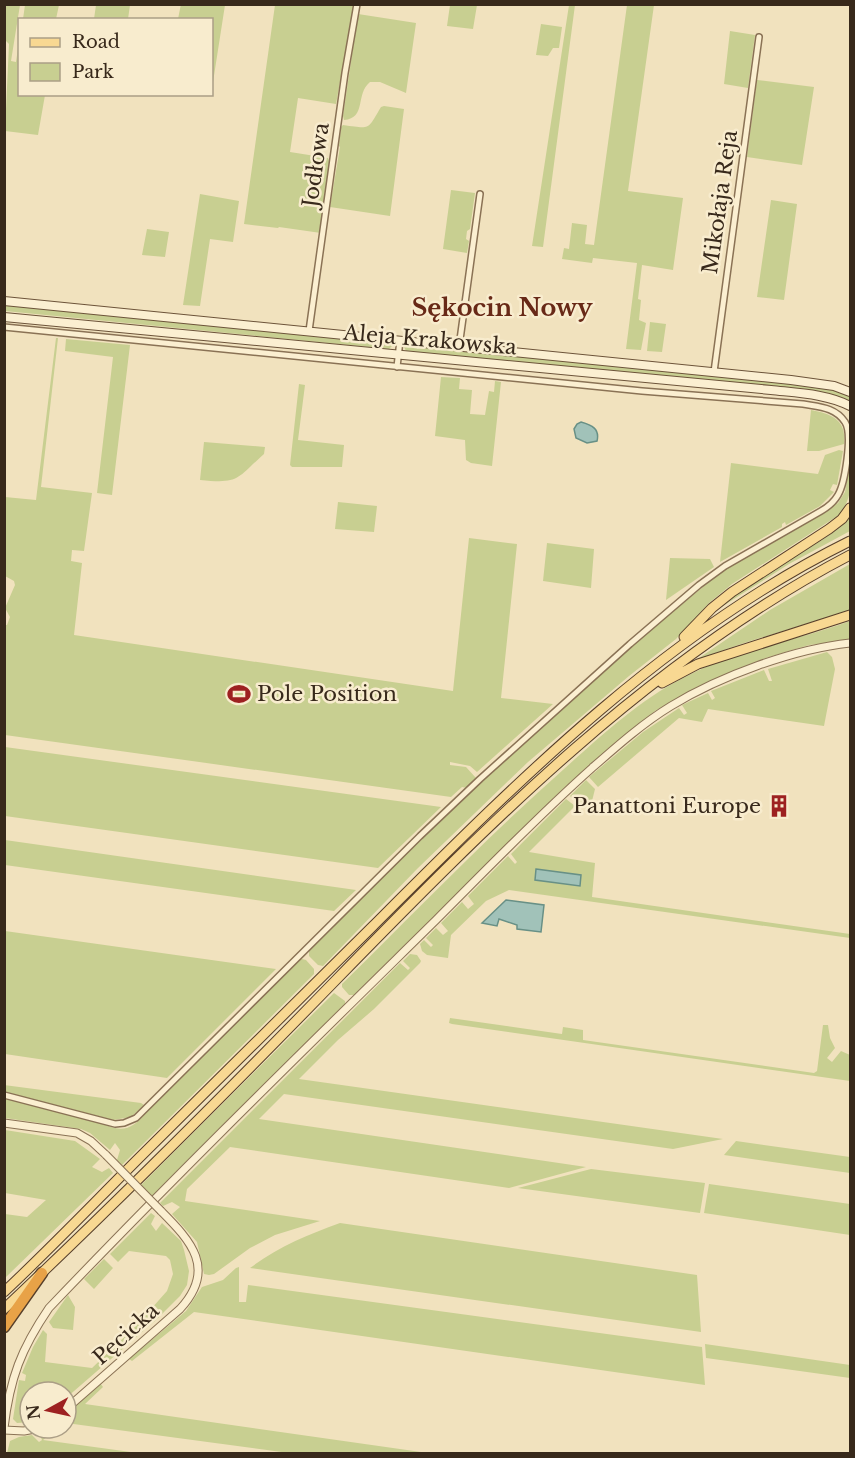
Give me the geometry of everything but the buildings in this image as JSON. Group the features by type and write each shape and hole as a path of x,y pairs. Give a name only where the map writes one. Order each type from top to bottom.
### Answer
{"highway":[{"path":"4,1327 42,1274"}],"main road":[{"name":"Aleja Krakowska","path":"4,301 826,384 850,392"},
{"name":"Aleja Krakowska","path":"4,317 771,390 824,397 850,406"},
{"path":"666,656 732,592 829,529 842,519 850,508"},
{"path":"4,1292 491,808 590,717 666,656 759,592 850,541"},
{"path":"4,1309 42,1274 502,815 601,727 687,657 796,584 850,555"},
{"path":"637,698 698,664 850,615"},
{"path":"4,1286 33,1265"}],"street":[{"name":"Jodłowa","path":"309,331 335,158 345,73 357,4"},
{"name":"Mikołaja Reja","path":"714,372 759,37"},
{"path":"459,346 480,194"},
{"path":"4,327 825,408 839,416 848,430 849,441 841,488 827,507 725,566 699,585 630,644 420,836 136,1118 115,1124 4,1095"},
{"path":"398,367 400,340"},
{"path":"4,1429 12,1383 19,1360 29,1338 50,1308 320,1034 569,789 619,744 690,695 791,655 816,648 850,643"},
{"name":"Pęcicka","path":"4,1123 77,1133 91,1141 192,1245 197,1262 197,1277 191,1294 180,1309 78,1398"}],"green space":[{"path":"5,4 20,5 11,61 16,62 18,48 18,96 45,96 38,135 5,131 9,44 5,40"},
{"path":"181,4 225,5 213,82 213,18 178,18"},
{"path":"25,5 59,5 56,18 23,18"},
{"path":"96,5 130,5 128,18 94,18"},
{"path":"275,5 354,5 336,104 298,98 290,152 328,158 331,166 321,233 244,224"},
{"path":"450,5 477,5 473,29 447,26"},
{"path":"569,5 575,5 543,247 532,246"},
{"path":"627,5 654,5 628,191 683,198 673,270 642,265 638,299 641,300 639,320 646,323 641,350 626,349 637,263 593,258 592,263 562,259 564,248 569,249 572,223 587,225 585,244 594,245"},
{"path":"358,14 416,23 406,93 380,82 370,82 363,93 356,115 344,120 343,116"},
{"path":"541,24 562,27 559,48 553,48 548,56 536,55"},
{"path":"730,31 755,35 748,88 724,84"},
{"path":"757,80 814,87 802,165 747,157"},
{"path":"384,106 404,109 390,216 330,207 341,127 343,125 368,126"},
{"path":"451,190 475,193 470,229 467,231 466,239 469,241 467,253 443,249"},
{"path":"200,194 239,201 233,242 210,239 200,306 183,305"},
{"path":"771,200 797,204 784,300 757,297"},
{"path":"147,229 169,232 165,257 142,255"},
{"path":"4,305 390,343 392,346 389,349 5,311"},
{"path":"650,322 666,324 662,352 647,351"},
{"path":"56,338 58,338 41,487 92,493 84,551 72,550 71,561 82,563 74,635 453,691 469,538 517,544 501,698 553,704 477,772 470,766 450,762 450,765 466,767 476,778 467,788 462,787 451,797 5,735 4,625 7,625 10,617 5,608 15,585 14,581 5,576 5,497 36,500"},
{"path":"66,339 130,345 112,495 97,493 113,357 65,351"},
{"path":"408,345 834,389 850,396 850,401 823,392 406,351 404,347"},
{"path":"441,377 460,378 459,389 472,390 470,414 485,415 489,391 494,392 495,381 501,382 492,466 466,460 465,440 435,436"},
{"path":"299,384 305,385 298,440 344,445 342,467 292,467 290,465"},
{"path":"811,410 836,419 843,429 844,444 819,451 807,451"},
{"path":"204,442 265,447 264,454 236,478 223,481 200,480"},
{"path":"839,450 843,451 837,485 833,484 830,490 834,492 820,506 786,525 785,522 782,527 720,562 731,463 818,474 825,455"},
{"path":"850,459 849,495 839,515 732,584 709,603 676,639 528,762 418,868 323,966 318,965 309,956 309,949 467,794 617,658 721,572 838,503 845,492"},
{"path":"338,502 377,506 374,532 335,529"},
{"path":"850,517 850,531 789,564 715,611 755,581 832,533"},
{"path":"547,543 594,549 591,588 543,581"},
{"path":"670,558 710,559 714,567 666,600"},
{"path":"850,564 850,610 696,660 770,610"},
{"path":"850,621 850,640 809,645 766,658 690,691 655,711 565,787 354,995 349,995 342,987 342,984 507,821 635,708 666,687 703,668 744,653"},
{"path":"827,652 832,657 835,669 824,726 708,709 702,722 679,718 598,787 589,777 643,732 679,708 684,715 687,713 682,705 708,693 712,700 715,698 711,691 764,670 769,681 772,681 768,669"},
{"path":"5,747 441,807 378,868 5,816"},
{"path":"586,780 595,789 591,805 578,804 570,796"},
{"path":"566,799 575,806 529,852 595,863 592,897 850,934 850,938 509,890 486,901 451,935 448,958 427,955 422,951 420,944 424,940 431,947 433,945 426,938 436,928 443,935 448,931 441,923 462,902 468,909 474,904 468,896 508,856 515,864 517,862 511,854"},
{"path":"5,840 356,890 334,911 5,865"},
{"path":"5,931 276,969 167,1078 5,1054"},
{"path":"410,954 417,955 420,963 299,1079 723,1139 673,1149 284,1094 259,1119 586,1167 509,1188 230,1147 187,1189 185,1201 320,1221 275,1235 250,1248 214,1274 204,1274 197,1242 172,1214 180,1207 172,1202 163,1206 160,1203 400,963 408,970 410,968 403,961"},
{"path":"302,959 314,969 314,974 122,1165 117,1160 120,1150 115,1143 110,1150 90,1133 81,1129 5,1118 5,1098 115,1128 131,1126 297,960"},
{"path":"334,993 345,1001 345,1004 152,1196 141,1185"},
{"path":"450,1018 562,1034 563,1027 583,1030 583,1040 814,1073 817,1071 823,1025 828,1025 830,1038 835,1048 827,1058 832,1062 841,1051 850,1055 850,1081 452,1024 449,1023"},
{"path":"4,1085 144,1105 131,1117 113,1120 5,1092"},
{"path":"5,1130 75,1141 100,1159 92,1167 102,1172 109,1168 113,1173 5,1278 5,1214 27,1217 46,1200 5,1193"},
{"path":"736,1141 850,1157 850,1173 724,1155"},
{"path":"591,1169 705,1183 700,1213 518,1188"},
{"path":"709,1184 850,1204 850,1235 704,1213"},
{"path":"151,1213 155,1216 151,1224 156,1231 162,1223 181,1241 189,1271 187,1285 180,1296 156,1320 78,1388 78,1380 25,1380 26,1375 22,1373 43,1330 47,1334 45,1362 92,1368 135,1327 167,1291 173,1274 170,1260 166,1256 129,1251 118,1262 110,1254"},
{"path":"340,1223 697,1275 701,1332 250,1268 293,1242"},
{"path":"104,1259 113,1268 94,1289 84,1279"},
{"path":"239,1267 239,1302 246,1302 248,1285 702,1347 705,1385 194,1312 132,1361 129,1359 186,1311 202,1287 223,1280"},
{"path":"68,1295 75,1307 73,1330 53,1328 49,1322"},
{"path":"705,1344 850,1365 850,1378 706,1358"},
{"path":"100,1383 103,1387 85,1404 428,1453 289,1453 78,1425 78,1403"},
{"path":"18,1386 18,1423 13,1419"},
{"path":"18,1437 18,1440 37,1440 39,1442 43,1440 138,1453 7,1453 10,1441"}],"water":[{"path":"581,422 594,428 598,437 597,441 587,443 576,438 574,429"},
{"path":"536,869 581,875 580,886 535,880"},
{"path":"506,900 544,905 541,932 517,929 517,925 499,919 497,926 482,923"}],"place":[{"name":"Pole Position","path":"239,694"},
{"name":"Panattoni Europe","path":"779,806"}],"district":[{"name":"Sękocin Nowy","path":"502,308"}]}
